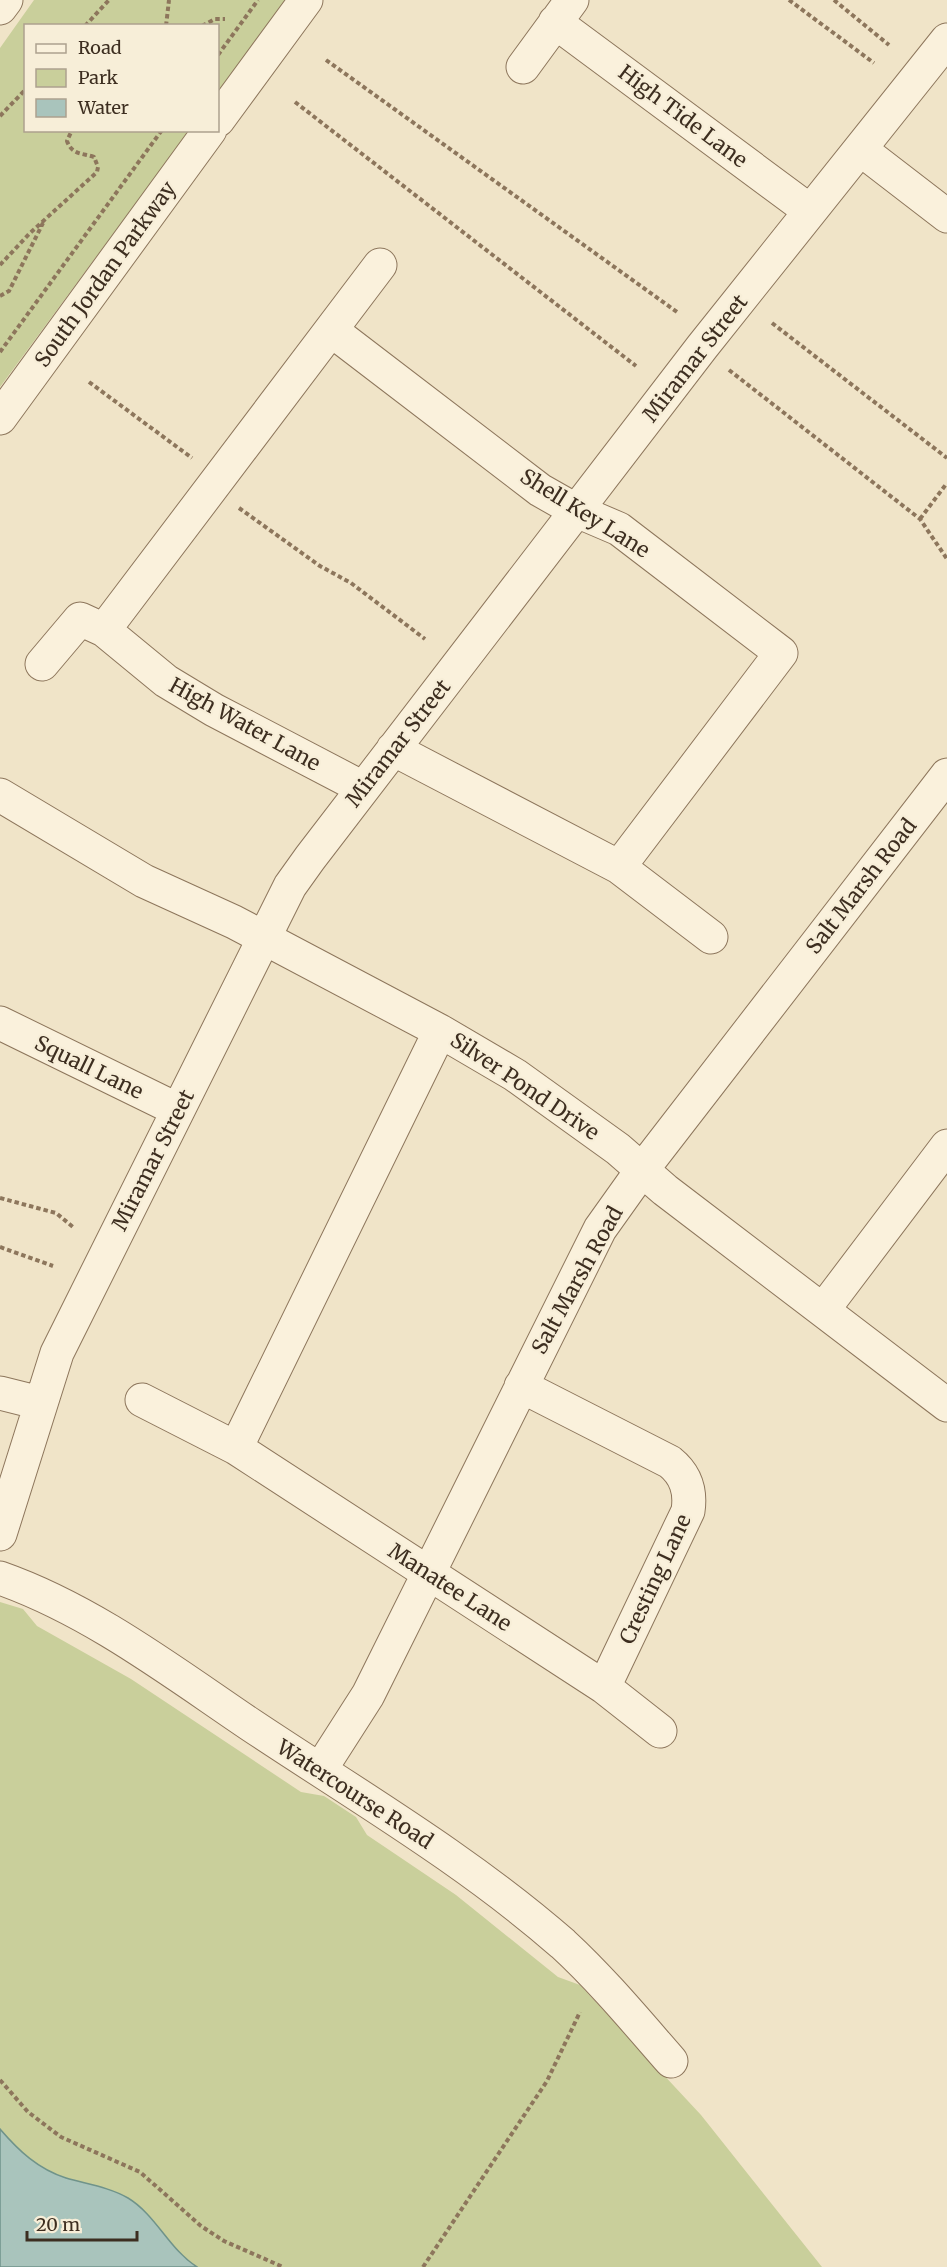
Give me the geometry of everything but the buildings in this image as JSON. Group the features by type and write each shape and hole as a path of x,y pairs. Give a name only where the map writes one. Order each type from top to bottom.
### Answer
{"street":[{"path":"0,8 6,0"},
{"path":"219,119 306,0"},
{"path":"523,67 564,11"},
{"name":"High Tide Lane","path":"564,11 810,211"},
{"name":"Miramar Street","path":"0,1534 57,1353 264,938 297,877 577,511 810,211 947,40"},
{"name":"South Jordan Parkway","path":"0,418 209,132"},
{"path":"860,149 947,216"},
{"path":"42,664 80,619 104,630 380,265"},
{"name":"Shell Key Lane","path":"331,330 540,490 577,511 619,530 781,653 620,867"},
{"name":"High Water Lane","path":"104,630 166,681 214,710 363,788"},
{"path":"393,749 620,867 711,937"},
{"name":"Salt Marsh Road","path":"320,1770 368,1695 600,1229 642,1170 946,777"},
{"name":"Silver Pond Drive","path":"0,795 144,881 199,905 264,938 478,1051 552,1100 947,1405"},
{"name":"Squall Lane","path":"0,1023 178,1110"},
{"path":"236,1448 440,1031"},
{"path":"822,1310 947,1146"},
{"name":"Cresting Lane","path":"521,1386 670,1462 683,1476 687,1486 690,1499 688,1511 604,1687"},
{"path":"0,1393 40,1403"},
{"name":"Manatee Lane","path":"142,1400 236,1448 604,1687 660,1731"},
{"name":"Watercourse Road","path":"0,1578 56,1602 95,1623 474,1873 563,1945 606,1986 671,2061"}],"path":[{"path":"87,24 109,0"},
{"path":"166,24 169,0"},
{"path":"219,54 258,0"},
{"path":"789,0 874,63"},
{"path":"834,0 889,45"},
{"path":"206,24 215,19 225,19"},
{"path":"326,60 677,312"},
{"path":"0,116 24,91"},
{"path":"295,102 636,366"},
{"path":"0,265 94,175 98,167 93,158 74,152 69,147 67,141 71,132"},
{"path":"0,352 161,132"},
{"path":"0,296 9,291 46,219"},
{"path":"772,323 947,458"},
{"path":"726,367 920,519 947,559"},
{"path":"89,382 320,566 351,583 424,639"},
{"path":"920,519 947,483"},
{"path":"0,1198 56,1213 73,1227"},
{"path":"0,1246 53,1266"},
{"path":"423,2267 547,2081 571,2026 606,1986"},
{"path":"0,2080 28,2112 60,2137 140,2172 201,2226 224,2241 283,2267"}],"green space":[{"path":"34,0 285,0 219,91 219,24 24,24 24,132 188,132 0,387 0,48"},
{"path":"0,1602 23,1609 37,1626 131,1679 301,1792 324,1796 356,1817 367,1835 456,1895 558,1977 580,1985 701,2115 822,2267 0,2267"}],"water":[{"path":"0,2129 22,2152 47,2170 66,2178 113,2191 138,2205 178,2251 197,2267 0,2267"}]}
